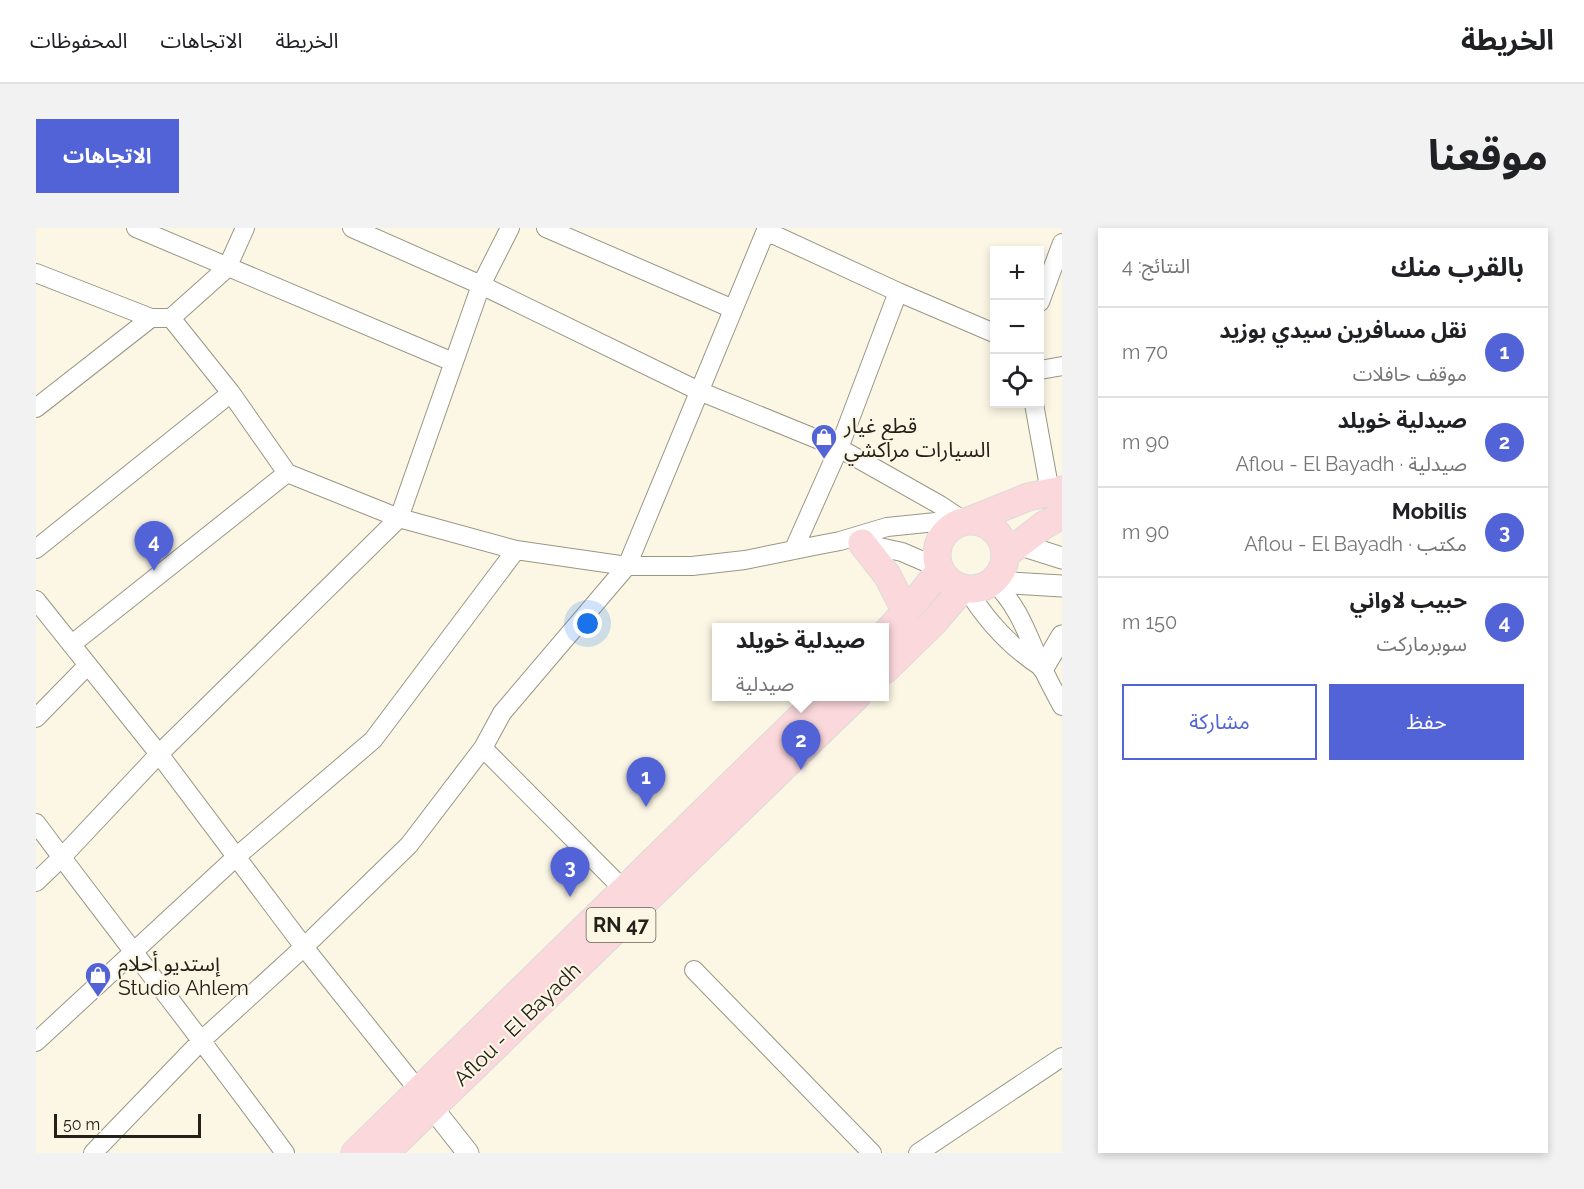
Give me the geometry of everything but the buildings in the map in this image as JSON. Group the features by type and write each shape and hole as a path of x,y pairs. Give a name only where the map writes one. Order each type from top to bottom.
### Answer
{"main road":[{"path":"1058,499 1044,525 1009,546 1004,564 994,580 976,589 965,589 954,585 940,569 937,559 939,541 944,533 965,521 1009,504 1058,499"},
{"path":"965,521 989,526 1009,546"},
{"path":"851,542 887,575 906,612"},
{"path":"889,630 940,569"},
{"path":"889,665 965,589"},
{"name":"Aflou - El Bayadh","path":"749,785 818,701"},
{"name":"Aflou - El Bayadh","path":"355,1153 425,1098 749,785 851,701"},
{"name":"Aflou - El Bayadh","path":"385,1153 425,1098"}],"street":[{"path":"136,228 453,362"},
{"path":"36,273 151,318 171,318 227,268 245,228"},
{"path":"352,228 481,285 699,391 840,448 965,521"},
{"path":"36,882 159,754 399,518 481,285 510,228"},
{"path":"546,228 733,309"},
{"path":"93,1153 202,1040 304,947 409,845 483,748 502,714 627,566 766,230 898,292 990,331"},
{"path":"1041,300 1062,243"},
{"path":"794,549 840,448 898,292"},
{"path":"36,408 151,318"},
{"path":"171,318 231,393 287,473 399,518 516,550 627,566 692,566 745,560 794,549 851,542 887,527 928,522 965,521"},
{"path":"1044,369 1062,366"},
{"path":"36,549 231,393"},
{"path":"1035,408 1058,499"},
{"path":"72,644 287,473"},
{"path":"851,542 902,552 940,569"},
{"path":"1009,546 1062,558"},
{"path":"36,1042 236,857 374,740 516,550"},
{"path":"994,580 1018,584 1062,585"},
{"path":"994,580 1014,604 1062,706"},
{"path":"965,589 992,625 1024,656 1043,668"},
{"path":"36,600 159,754 304,947 468,1153"},
{"path":"1043,668 1062,636"},
{"path":"36,718 88,665"},
{"path":"483,748 632,898"},
{"path":"36,823 202,1040 285,1153"},
{"path":"694,970 872,1153"},
{"path":"918,1153 1062,1057"}],"place":[{"name":"قطع غيار السيارات مراكشي","path":"824,460"},
{"name":"حبيب لاواني","path":"154,571"},
{"name":"صيدلية خويلد","path":"801,770"},
{"name":"نقل مسافرين سيدي بوزيد","path":"646,807"},
{"name":"Mobilis","path":"570,897"},
{"name":"إستديو أحلام Studio Ahlem","path":"98,998"}]}
